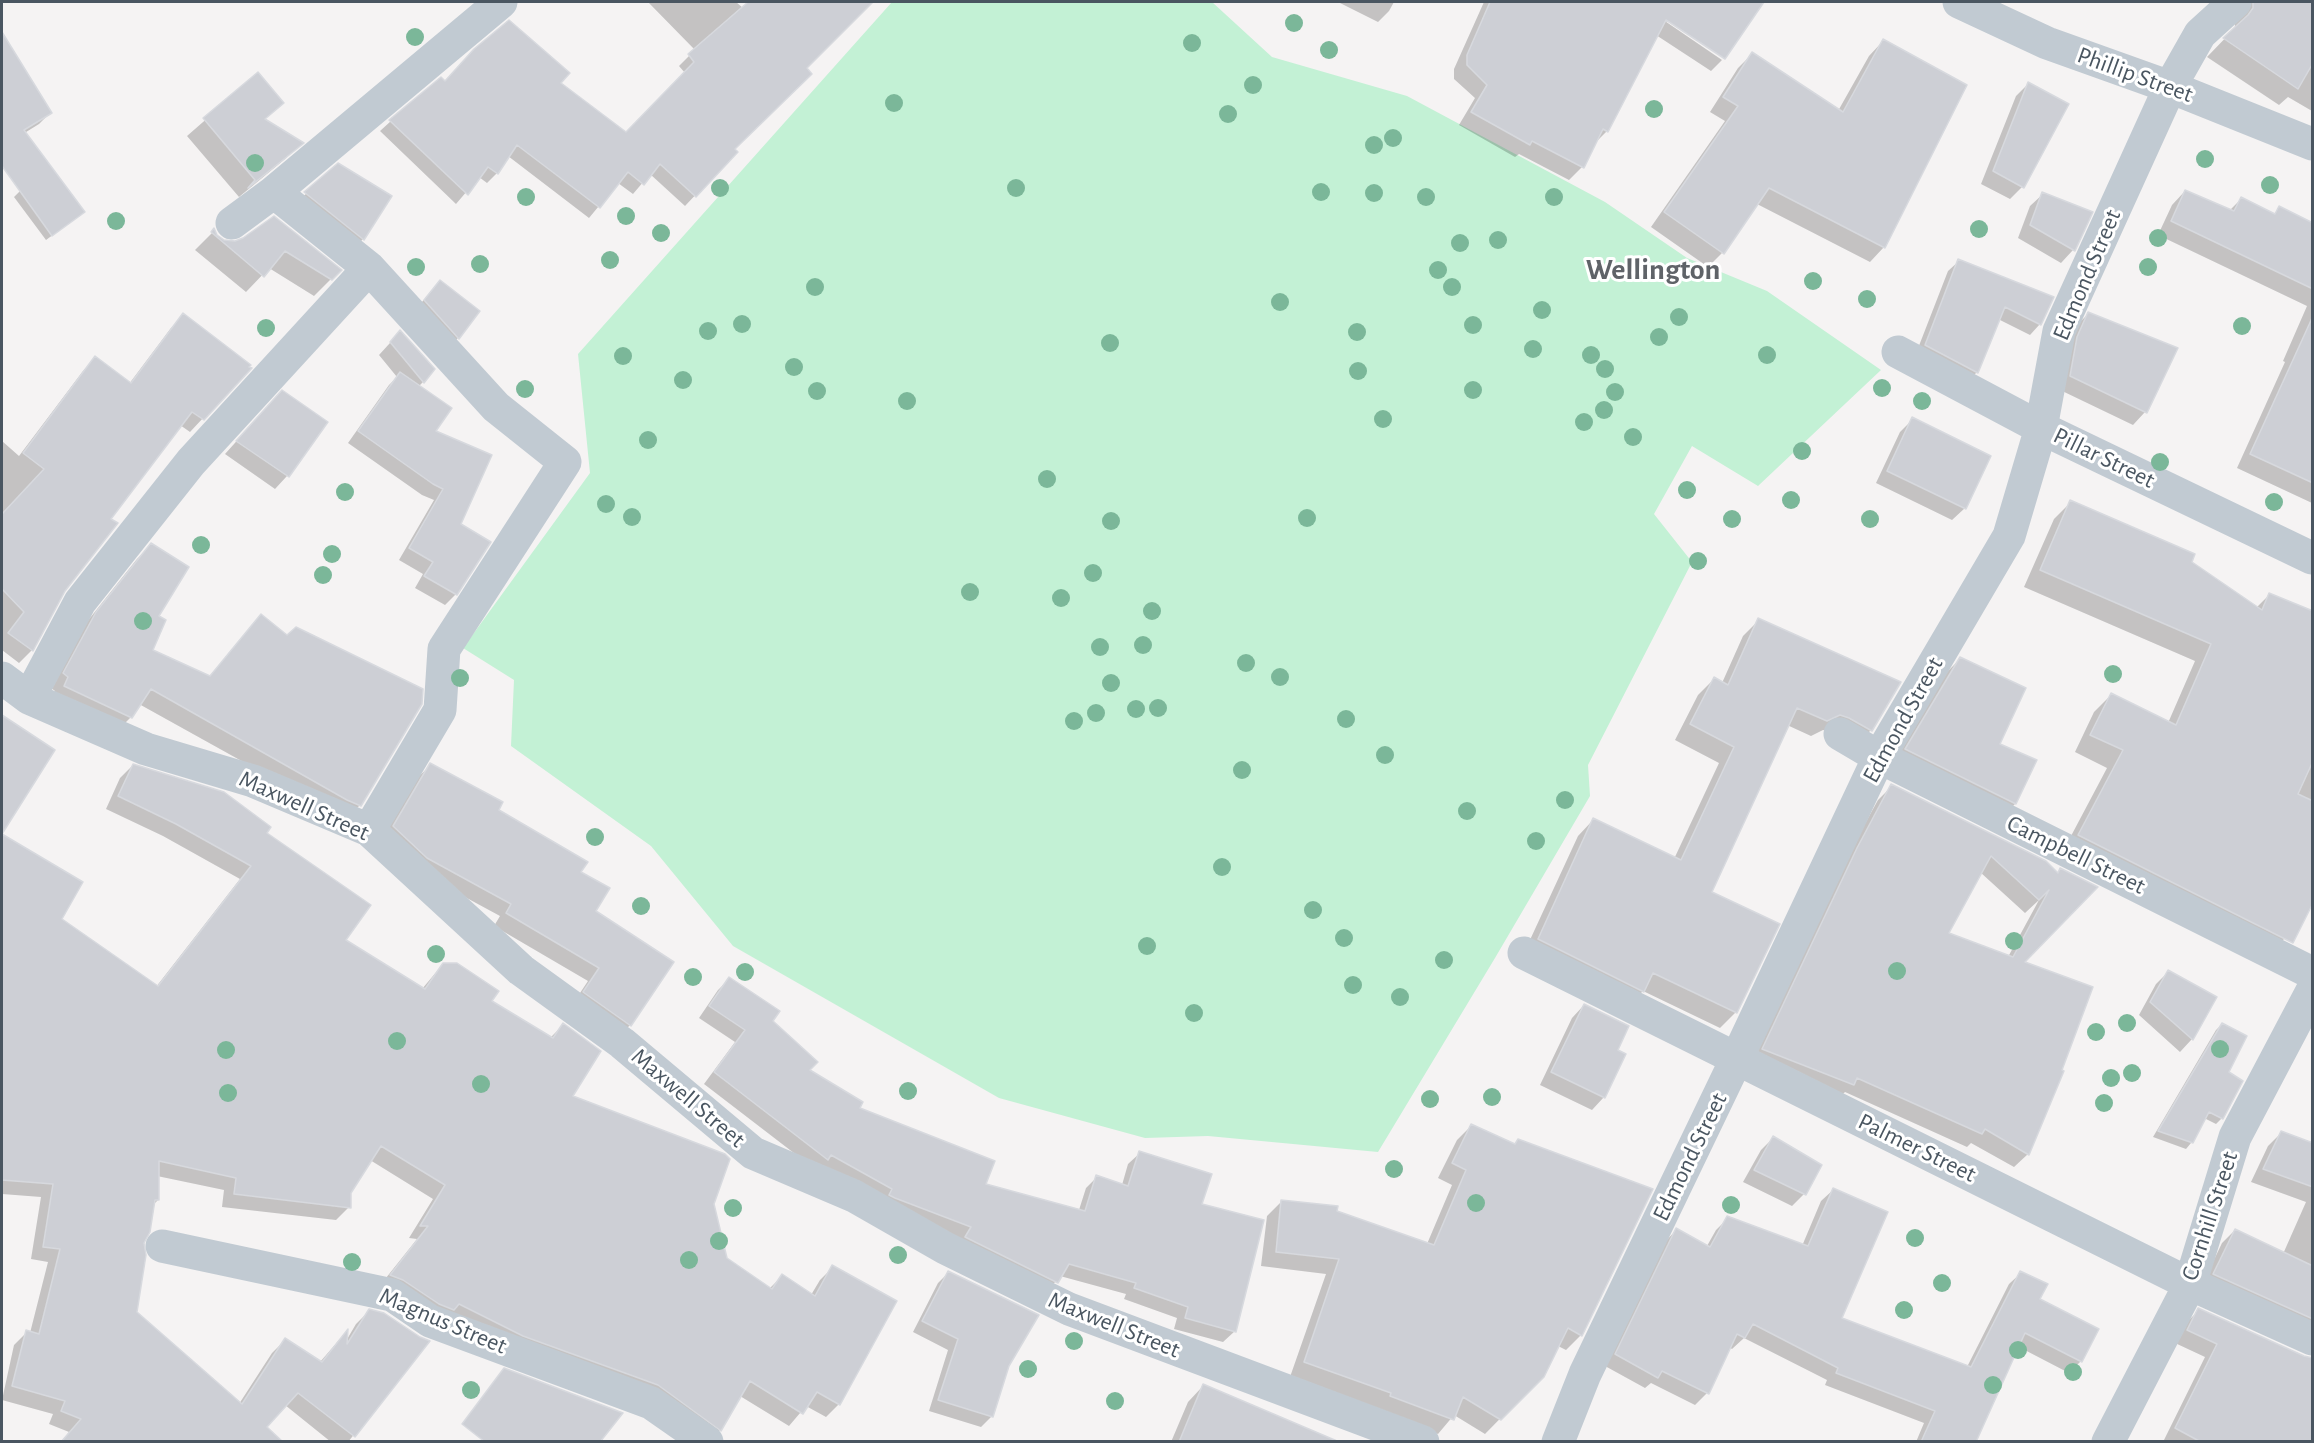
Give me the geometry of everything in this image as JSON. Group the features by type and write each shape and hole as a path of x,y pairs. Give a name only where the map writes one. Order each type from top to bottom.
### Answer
{"street":[{"path":"231,223 274,192 501,2"},
{"name":"Phillip Street","path":"1959,2 2048,44 2170,87 2313,144"},
{"name":"Edmond Street","path":"1558,1442 1585,1374 1879,757 2009,536 2041,428 2059,331 2170,87 2200,34 2235,2"},
{"path":"274,192 369,268 496,407 565,462 444,649 440,710 369,830"},
{"path":"30,698 80,602 191,462 369,268"},
{"name":"Pillar Street","path":"1898,352 2041,428 2313,558"},
{"name":"Maxwell Street","path":"2,678 30,698 146,749 253,781 369,830 521,970 622,1043 753,1153 854,1196 945,1248 1069,1310 1423,1442"},
{"name":"Campbell Street","path":"1840,734 1879,757 2313,973"},
{"name":"Palmer Street","path":"1524,953 2190,1284 2313,1339"},
{"name":"Cornhill Street","path":"2108,1442 2190,1284 2235,1137 2313,991"},
{"name":"Magnus Street","path":"162,1246 392,1294 430,1321 651,1403 707,1442"}],"green space":[{"path":"892,2 1212,2 1272,57 1407,96 1605,202 1687,258 1767,291 1881,370 1758,486 1692,446 1654,514 1692,562 1588,765 1590,796 1378,1152 1208,1136 1145,1138 999,1098 733,946 651,846 511,746 514,680 463,648 590,473 578,354"}],"building":[{"path":"748,2 873,2 807,68 812,74 735,149 738,152 696,197 660,164 644,185 628,172 600,208 517,145 498,174 488,167 468,195 389,120 441,77 445,81 474,49 509,20 570,73 561,83 626,132 694,62 688,54"},
{"path":"1490,2 1764,2 1725,59 1666,20 1608,132 1603,129 1584,168 1532,141 1530,145 1471,112 1487,85 1467,65 1467,55"},
{"path":"2253,2 2313,2 2313,63 2298,89 2223,38 2248,15 2253,8"},
{"path":"2,32 52,113 24,130 85,212 52,236 2,166"},
{"path":"1883,39 1967,85 1885,248 1769,188 1724,254 1664,212 1738,106 1723,97 1752,52 1843,112"},
{"path":"258,72 284,103 265,119 304,143 248,188 255,180 203,118"},
{"path":"2028,82 2069,104 2024,188 1993,171"},
{"path":"338,163 392,196 364,240 304,192"},
{"path":"2185,190 2234,211 2241,197 2275,214 2279,206 2313,223 2313,289 2171,221"},
{"path":"2042,192 2093,212 2075,251 2030,225"},
{"path":"274,216 342,270 332,280 285,251 264,277 211,232 214,228 217,235 224,240 235,241"},
{"path":"1958,259 2054,297 2041,325 2005,307 1978,373 1925,345"},
{"path":"440,280 480,311 459,339 424,300"},
{"path":"2088,312 2178,348 2147,413 2070,376 2077,337"},
{"path":"183,313 252,368 204,420 192,412 111,519 118,523 65,591 33,651 8,633 24,612 2,589 2,514 44,469 23,453 95,356 131,383"},
{"path":"2313,316 2313,483 2250,454"},
{"path":"400,330 435,369 424,383 390,342"},
{"path":"400,372 452,408 436,431 492,455 461,524 491,542 457,595 424,576 433,562 409,548 443,489 358,431"},
{"path":"282,390 328,422 289,477 236,441"},
{"path":"1912,417 1991,456 1966,509 1887,471"},
{"path":"2070,500 2195,554 2192,562 2262,610 2269,593 2313,611 2313,761 2298,794 2313,801 2313,903 2293,943 2078,835 2123,750 2090,735 2111,693 2176,725 2211,644 2040,570"},
{"path":"151,543 189,567 159,616 166,620 153,650 210,676 261,614 287,635 296,627 423,689 422,704 361,806 151,689 132,718 64,686 68,677 63,673 96,612"},
{"path":"1758,618 1901,682 1872,731 1840,715 1827,721 1797,708 1712,892 1780,924 1737,1013 1653,973 1644,992 1538,939 1593,818 1681,860 1734,747 1690,724 1714,677 1728,685"},
{"path":"1960,657 2026,688 2000,744 2037,760 2016,804 1905,749"},
{"path":"2,715 55,750 2,834"},
{"path":"430,763 503,802 499,810 588,862 581,872 610,888 596,911 674,962 631,1026 583,992 599,968 506,913 511,904 427,858 393,826"},
{"path":"133,764 224,792 271,827 267,833 371,905 346,940 425,989 443,963 457,963 499,991 492,1001 553,1038 563,1023 601,1051 573,1096 725,1154 730,1159 714,1204 727,1258 772,1289 782,1274 815,1296 832,1265 897,1301 840,1405 817,1392 803,1414 750,1381 721,1431 658,1385 523,1336 459,1304 454,1310 439,1304 403,1280 390,1275 428,1226 420,1226 445,1185 381,1146 351,1193 351,1208 234,1194 236,1178 159,1161 159,1200 155,1200 150,1232 144,1243 146,1255 137,1312 242,1404 285,1338 322,1362 348,1329 347,1344 369,1309 384,1313 430,1341 355,1437 298,1393 267,1427 283,1442 61,1442 81,1419 61,1411 65,1401 12,1386 26,1330 39,1334 60,1249 43,1247 53,1184 2,1180 2,834 83,882 62,919 158,986 251,866 176,824 118,796"},
{"path":"1891,784 2046,861 2058,873 2060,868 2098,887 2025,962 2093,987 2062,1070 2064,1071 2029,1155 1985,1129 1982,1134 1857,1078 1854,1085 1762,1049 1857,848","holes":["1991,856 2039,900 2049,890 2013,957 1949,933"]},
{"path":"2168,970 2217,997 2193,1040 2150,1002"},
{"path":"729,977 780,1011 773,1021 818,1062 810,1070 863,1102 860,1108 995,1161 986,1184 1085,1211 1096,1175 1128,1186 1139,1151 1212,1174 1202,1204 1264,1220 1236,1332 1185,1318 1188,1307 1134,1288 1136,1283 1069,1264 1058,1283 965,1237 971,1227 895,1198 889,1195 892,1189 831,1155 828,1160 714,1072 745,1030 709,1006"},
{"path":"1584,1004 1629,1026 1618,1050 1626,1054 1605,1098 1551,1072"},
{"path":"2222,1023 2247,1036 2229,1072 2243,1081 2223,1119 2209,1112 2193,1143 2158,1131"},
{"path":"1471,1124 1515,1144 1518,1139 1653,1189 1582,1336 1568,1328 1544,1377 1501,1420 1463,1397 1454,1420 1390,1396 1391,1393 1304,1362 1339,1259 1276,1252 1281,1200 1338,1206 1337,1211 1434,1245 1466,1170 1452,1163"},
{"path":"2281,1131 2313,1143 2313,1187 2263,1169"},
{"path":"1773,1136 1822,1165 1806,1195 1754,1170"},
{"path":"1833,1188 1888,1212 1842,1318 1971,1367 2020,1271 2048,1284 2040,1299 2099,1329 2082,1362 2025,1333 1976,1442 1921,1442 1935,1411 1836,1373 1838,1368 1753,1324 1745,1338 1737,1334 1709,1394 1662,1371 1658,1378 1615,1354 1676,1228 1710,1247 1727,1216 1808,1246"},
{"path":"2235,1229 2313,1266 2313,1319 2213,1274"},
{"path":"948,1271 1039,1315 1009,1366 993,1417 938,1400 958,1339 922,1321"},
{"path":"2198,1308 2313,1358 2313,1442 2201,1442 2175,1428 2217,1344 2187,1330"},
{"path":"504,1368 623,1413 600,1442 485,1442 462,1424"},
{"path":"1203,1384 1337,1441 1337,1442 1179,1442"}],"district":[{"name":"Wellington","path":"1653,270"}]}
